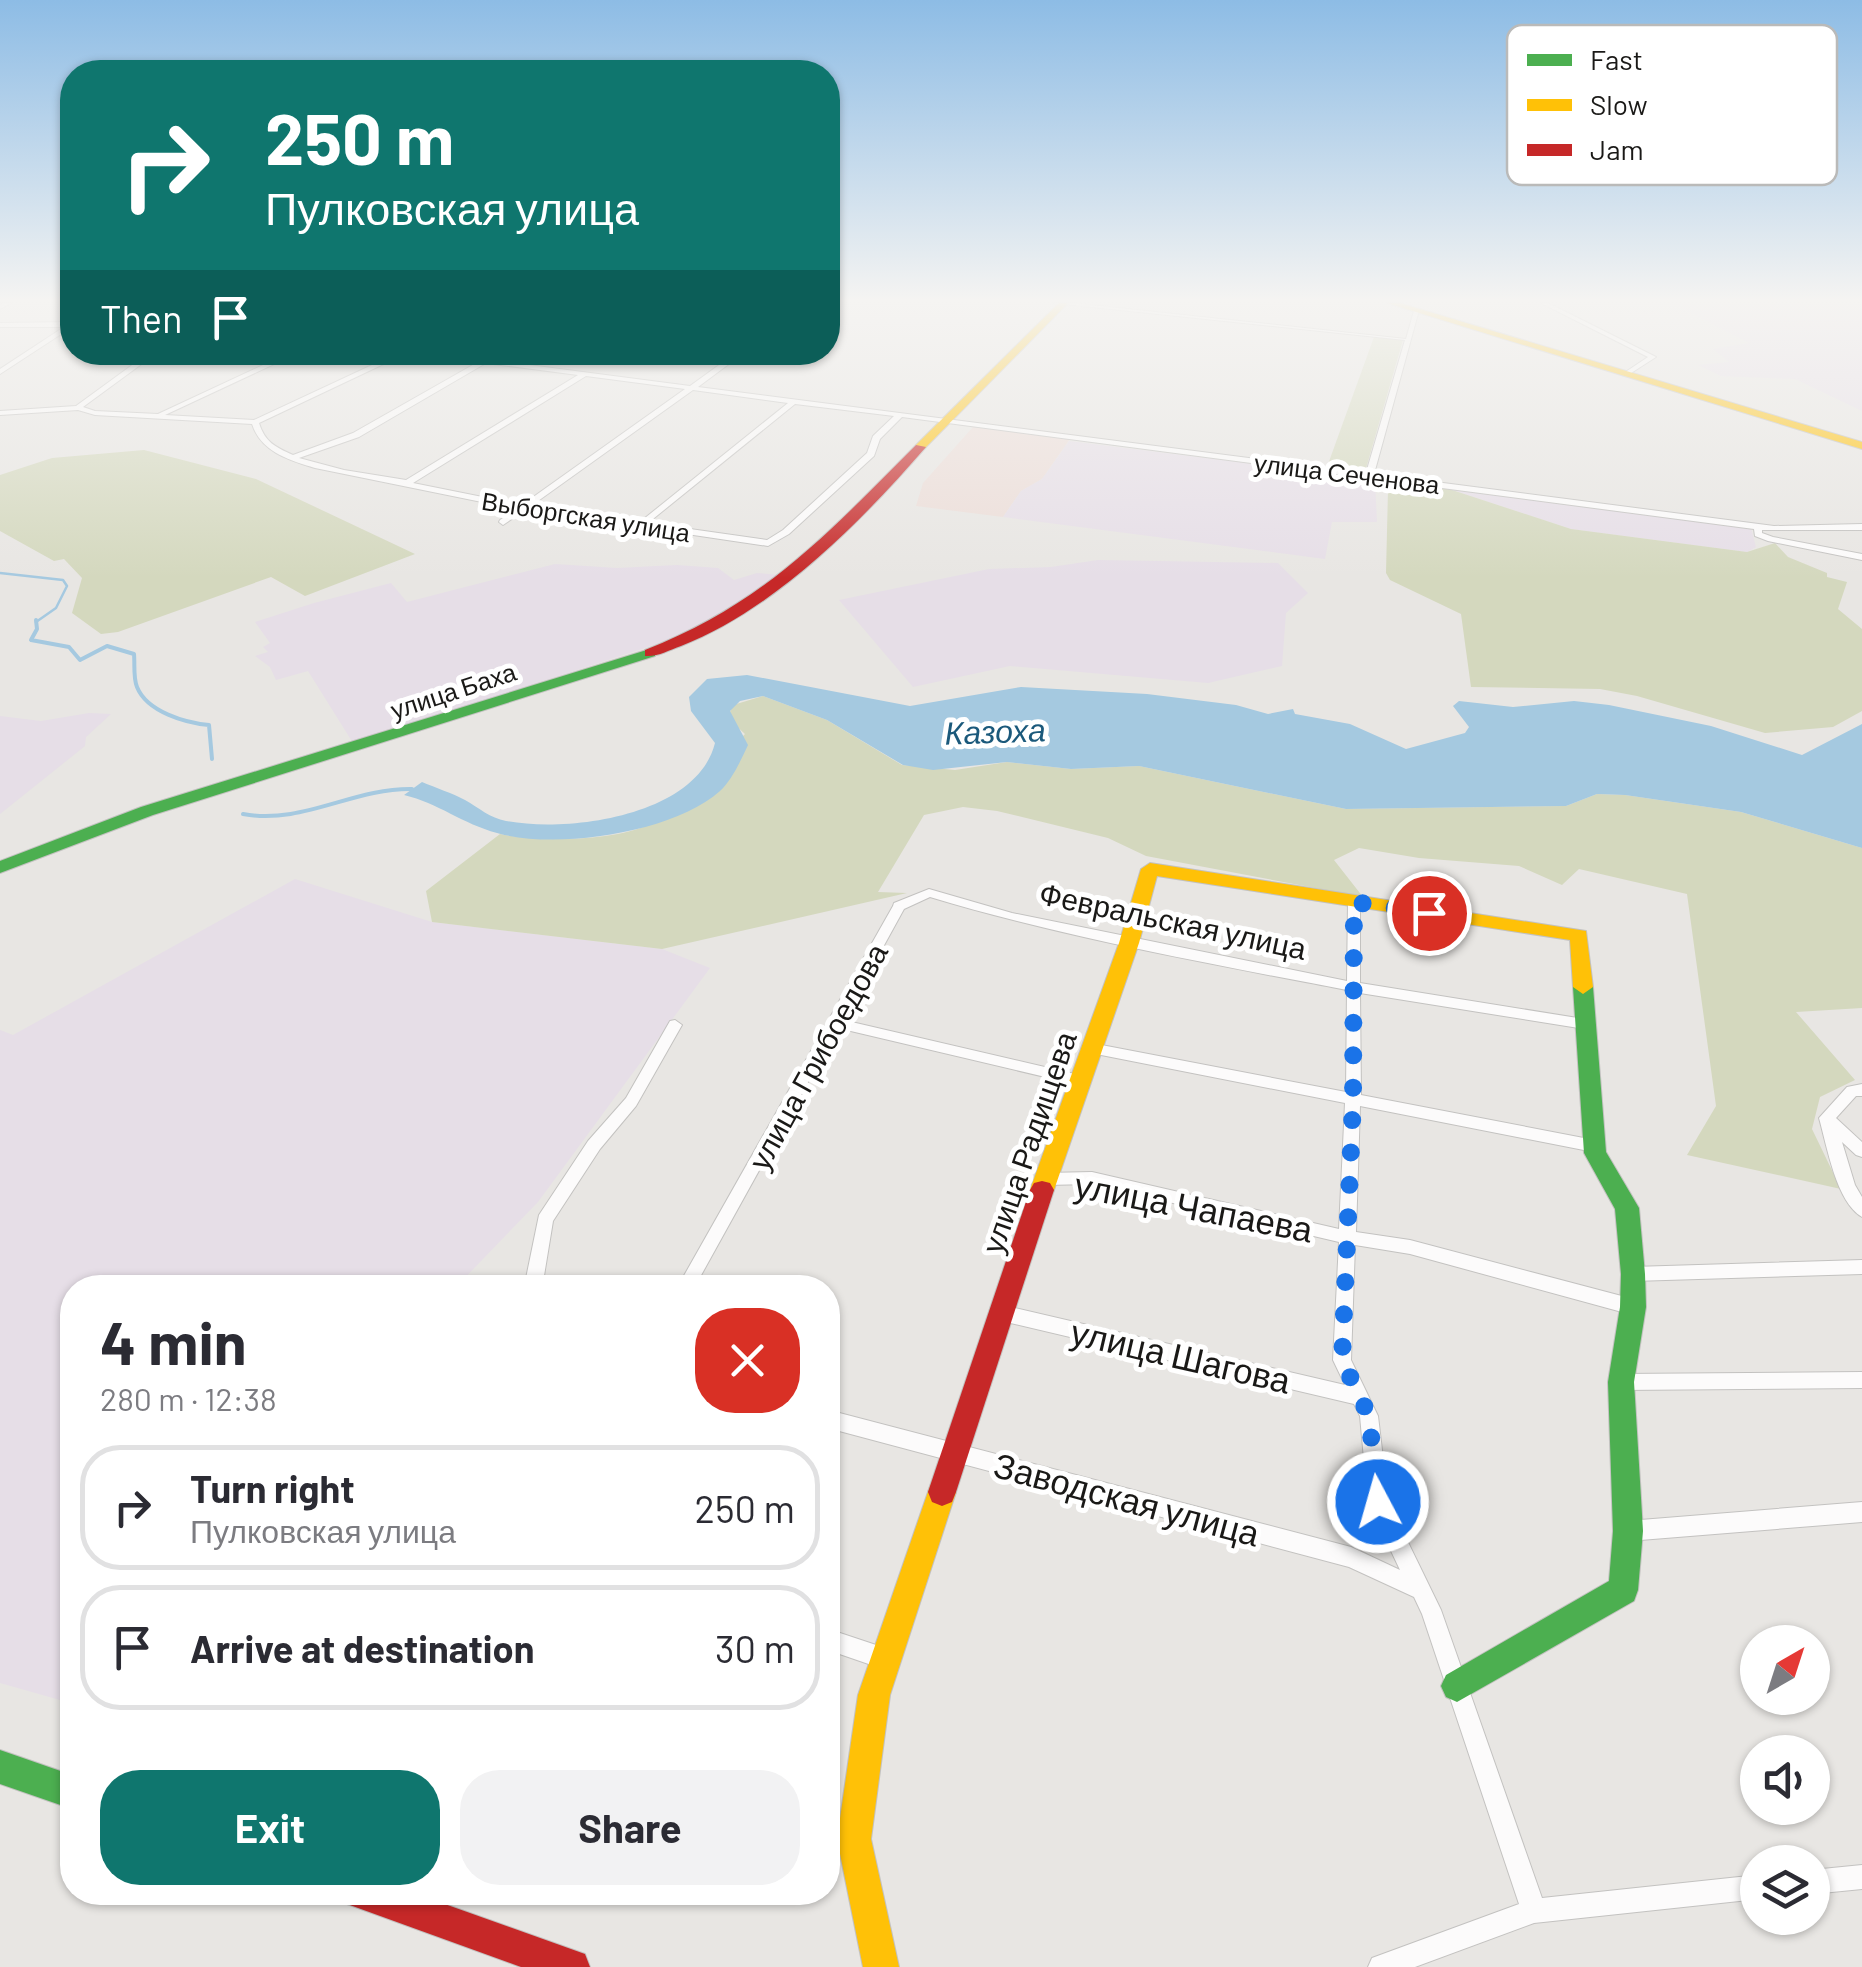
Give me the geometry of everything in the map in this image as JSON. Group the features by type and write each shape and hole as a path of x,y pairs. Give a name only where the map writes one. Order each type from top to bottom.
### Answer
{"street":[{"path":"78,408 96,395"},
{"path":"158,415 203,395"},
{"path":"0,413 78,408 255,422 314,395"},
{"path":"292,458 356,435 426,395"},
{"path":"407,482 552,395"},
{"path":"503,522 682,395"},
{"name":"улица Сеченова","path":"745,395 1758,526 1862,527"},
{"name":"улица Баха","path":"0,866 212,790 680,643 730,620 773,592 973,395"},
{"path":"1370,476 1393,395"},
{"path":"1694,395 1862,446"},
{"path":"642,524 794,401"},
{"name":"Выборгская улица","path":"255,422 263,443 292,458 407,482 419,489 768,543 786,532 871,454 876,438 900,414"},
{"path":"1758,526 1758,534 1771,539 1862,557"},
{"name":"улица Радищева","path":"958,1443 1079,1080 1130,943 1150,868 1354,902"},
{"name":"Февральская улица","path":"929,893 1010,917 1130,943 1354,987 1585,1024"},
{"name":"улица Грибоедова","path":"693,1275 899,906 929,893"},
{"path":"1457,1686 1623,1590 1628,1531 1621,1382 1633,1307 1627,1208 1594,1146 1579,935 1354,902 1353,1101 1342,1360 1369,1416 1378,1502 1421,1590 1534,1910"},
{"path":"836,1023 1079,1080"},
{"path":"535,1275 545,1220 594,1145 631,1102 675,1025"},
{"path":"1091,1048 1594,1146"},
{"path":"1827,1118 1857,1090"},
{"path":"1827,1118 1862,1151"},
{"path":"1827,1118 1846,1186 1862,1210"},
{"name":"улица Чапаева","path":"1046,1179 1092,1178 1346,1237 1410,1246 1633,1307"},
{"path":"1633,1274 1862,1267"},
{"name":"улица Шагова","path":"1002,1312 1360,1397"},
{"path":"1621,1382 1862,1380"},
{"name":"Заводская улица","path":"840,1421 958,1443 1351,1557 1421,1590"},
{"path":"881,1967 854,1839 874,1695 958,1443"},
{"path":"1628,1531 1862,1512"},
{"path":"840,1644 886,1659"},
{"path":"0,1767 60,1788"},
{"path":"1830,1880 1862,1876"},
{"path":"1381,1967 1534,1910 1740,1890"},
{"path":"396,1905 572,1967"}],"shaded area":[{"path":"1828,395 1862,395 1862,411"},
{"path":"973,427 1070,439 1042,479 1021,491 1003,517 916,506 923,483"},
{"path":"1069,441 1375,479 1377,522 1332,522 1325,559 1003,517 1021,491 1042,479"},
{"path":"1446,488 1751,528 1756,547 1747,552 1571,529"},
{"path":"1098,560 1278,563 1308,593 1286,613 1282,666 1208,683 1010,666 913,687 839,600 989,569 1051,567"},
{"path":"555,564 718,568 734,580 757,573 781,575 751,602 691,633 353,743 308,671 276,680 270,667 255,656 268,652 263,647 270,643 255,622 314,603 391,583 407,602"},
{"path":"89,713 111,714 86,737 85,746 0,814 0,716 41,721"},
{"path":"295,879 432,922 662,949 710,968 538,1202 468,1275 60,1275 60,1700 0,1683 0,1030 13,1035"}],"green space":[{"path":"1353,395 1387,395 1365,472 1327,467"},
{"path":"144,450 256,479 415,554 305,596 271,577 118,632 101,634 72,613 82,578 64,559 54,561 0,531 0,475 52,458"},
{"path":"1379,479 1446,488 1571,529 1747,552 1775,543 1788,557 1827,573 1827,577 1847,582 1838,609 1862,629 1862,711 1833,727 1765,733 1600,689 1471,687 1461,614 1390,580 1386,573 1388,490 1379,487"},
{"path":"763,696 827,720 902,765 955,770 1007,762 1071,769 1139,766 1346,809 1566,806 1597,794 1625,795 1741,812 1862,848 1862,1008 1796,1012 1855,1080 1820,1097 1812,1129 1841,1189 1687,1155 1716,1106 1687,894 1579,869 1562,885 1519,866 1419,858 1359,848 1334,860 1363,897 1146,856 1108,838 997,811 963,807 924,815 878,892 907,893 662,949 432,922 426,891 500,834 600,837 639,829 664,816 745,734 733,723 733,705"}],"water":[{"path":"747,675 910,706 1021,687 1147,694 1236,705 1268,714 1293,709 1295,714 1350,724 1406,749 1465,733 1469,727 1453,706 1459,701 1513,707 1574,701 1609,705 1711,726 1802,755 1862,724 1862,848 1741,812 1625,795 1597,794 1566,806 1346,809 1139,766 1071,769 1007,762 933,770 903,765 827,720 763,696 740,701 730,711 748,745 720,791 674,818 644,827 581,838 522,838 485,829 404,795 422,782 460,797 495,818 532,824 595,821 627,814 683,788 703,768 715,743 691,711 689,697 707,679"}],"waterway":[{"name":"Казоха","path":"0,573 63,580 67,586 56,608 36,622"},
{"name":"Казоха","path":"36,622 31,640 69,647 80,660 107,646 134,654 135,679 142,696 168,715 209,725 212,759"},
{"name":"Казоха","path":"243,814 286,815 369,794 412,789"}],"traffic: fast":[{"path":"0,867 147,811 650,653"},
{"path":"1457,1686 1623,1590 1628,1531 1621,1382 1633,1307 1633,1274 1627,1208 1595,1153 1583,987"},
{"path":"0,1767 60,1788"}],"traffic: slow":[{"path":"920,447 972,395"},
{"path":"1693,395 1862,446"},
{"path":"1042,1190 1129,943 1150,869 1579,935 1583,987"},
{"path":"881,1967 854,1839 874,1695 942,1492"}],"traffic: jam":[{"path":"650,653 692,636 765,593 828,540 920,447"},
{"path":"942,1492 1042,1190"},
{"path":"396,1905 572,1967"}],"route":[{"path":"1378,1502 1369,1416 1342,1360 1353,1101 1354,902 1429,913"}]}
